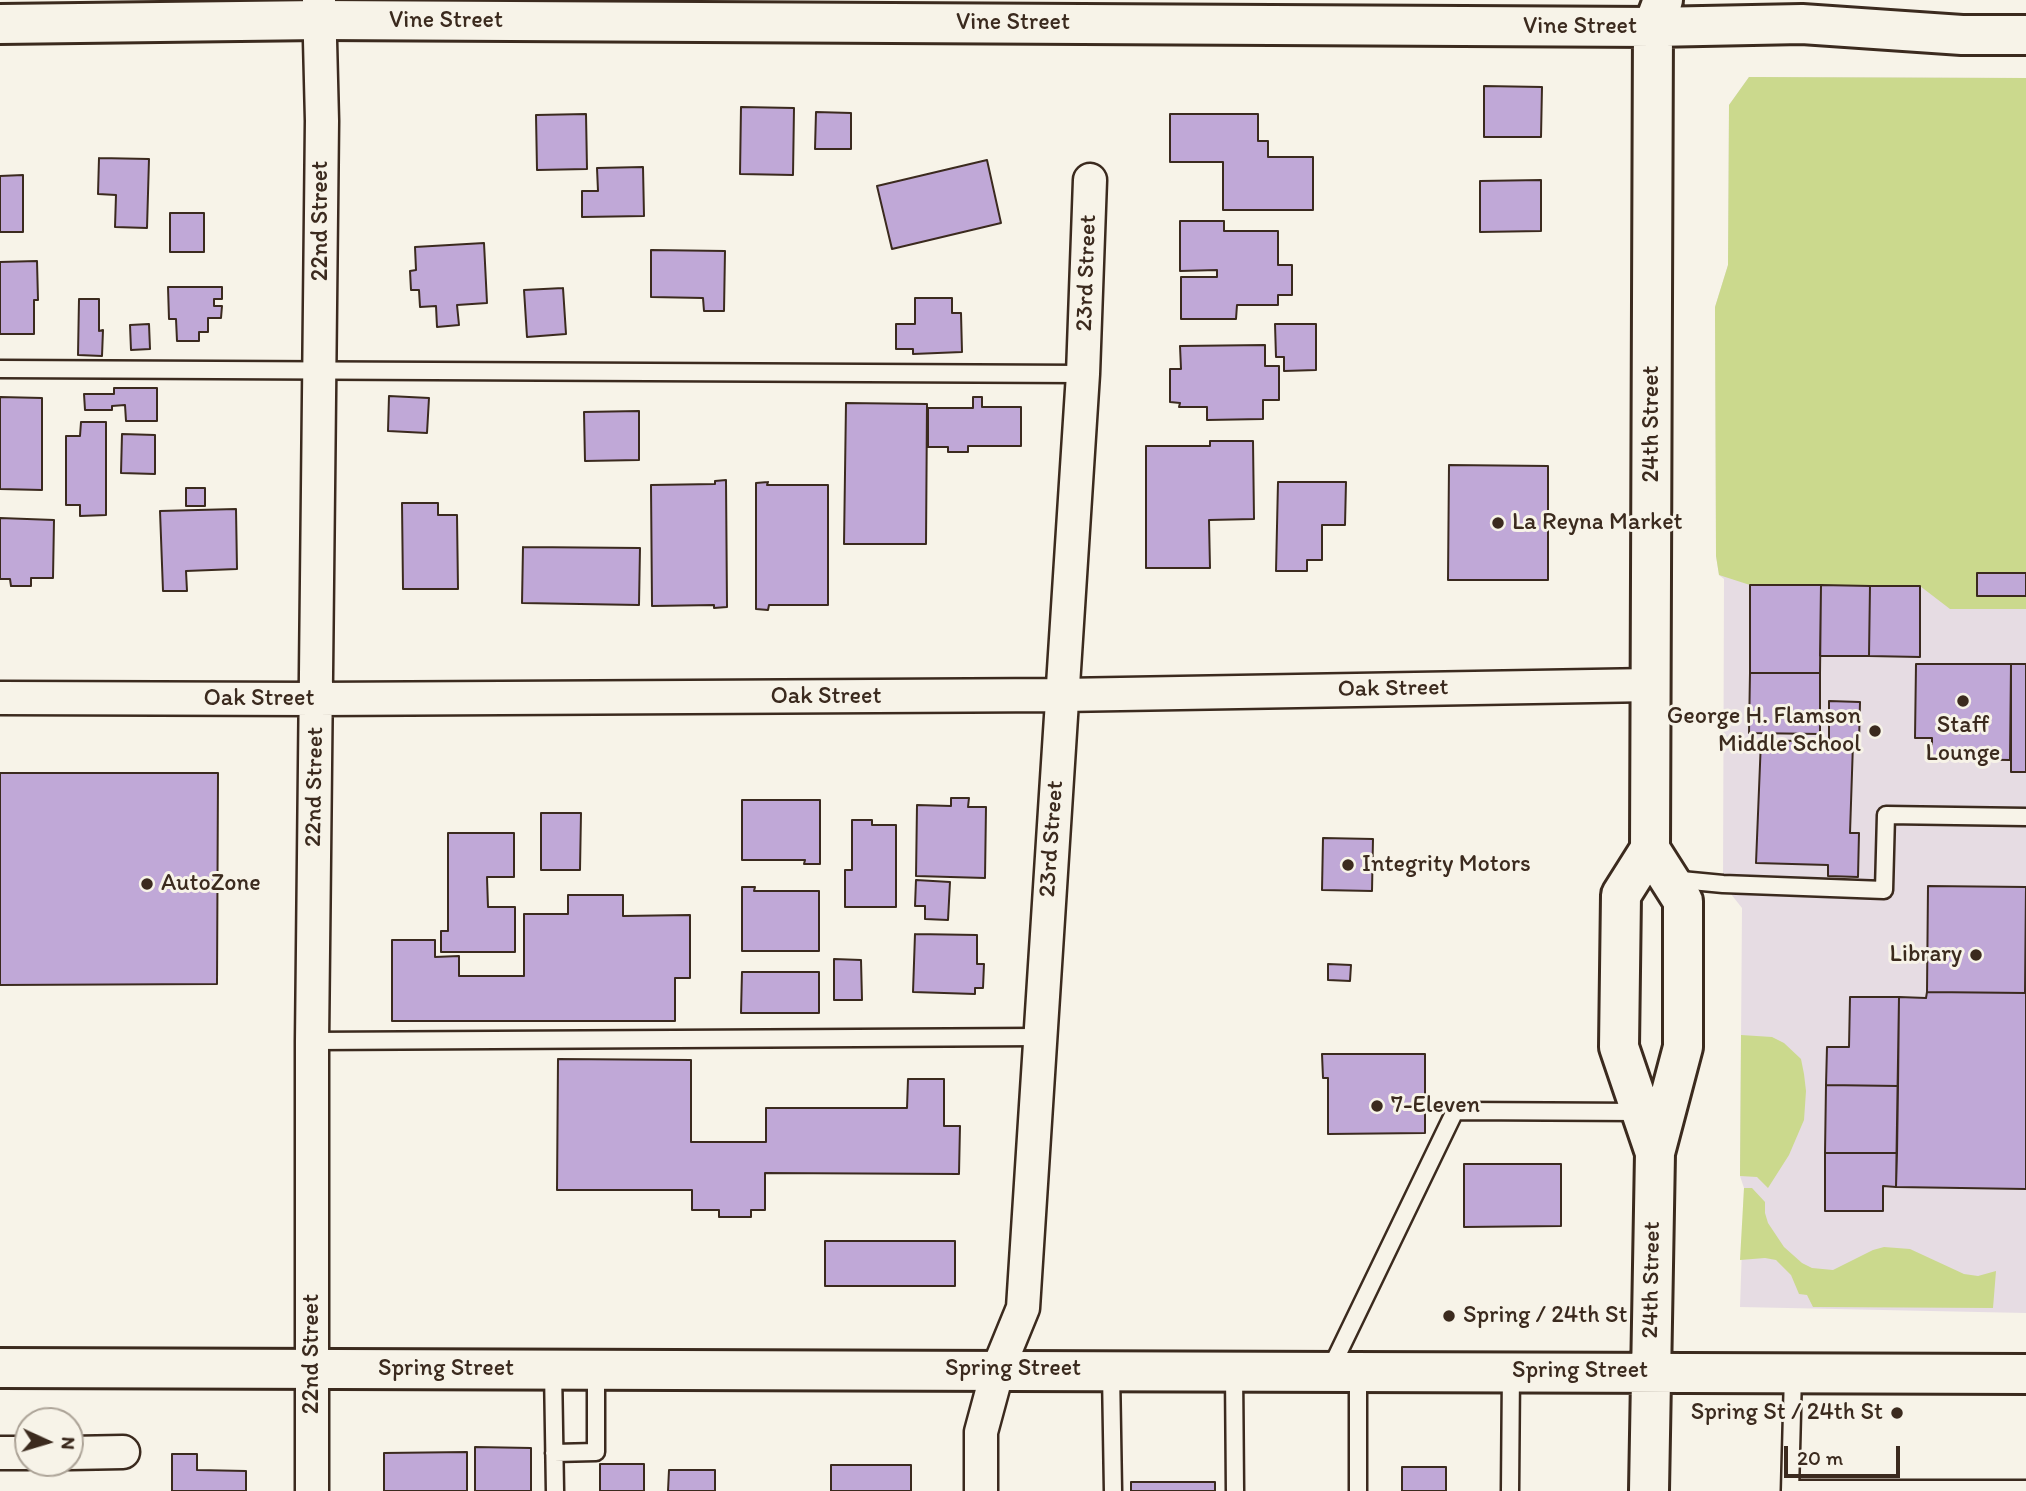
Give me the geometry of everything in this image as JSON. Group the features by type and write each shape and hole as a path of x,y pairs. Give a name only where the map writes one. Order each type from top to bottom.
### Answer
{"main road":[{"name":"Vine Street","path":"0,24 320,10 1658,14 1962,35 2026,35"},
{"name":"24th Street","path":"1649,1491 1655,1153 1683,1047 1682,901 1659,864 1651,685 1658,14"},
{"name":"24th Street","path":"1655,1153 1619,1047 1620,895 1659,864"},
{"name":"Spring Street","path":"0,1368 2026,1374"}],"street":[{"name":"22nd Street","path":"312,1491 312,1041 322,121 320,10"},
{"name":"23rd Street","path":"981,1491 981,1432 998,1369 1023,1308 1083,374 1090,180"},
{"name":"Oak Street","path":"0,698 1062,695 1651,685"},
{"path":"84,1453 124,1452"}],"lane":[{"path":"0,369 1083,374"},
{"path":"1659,864 1723,884 1884,890 1886,816 2026,817"},
{"path":"312,1041 1039,1037"},
{"path":"1358,1491 1344,1371 1455,1111 1641,1112"},
{"path":"553,1369 555,1491"},
{"path":"554,1453 596,1452 596,1369"},
{"path":"1111,1370 1113,1491"},
{"path":"1234,1370 1236,1491"},
{"path":"1510,1491 1511,1371"},
{"path":"1793,1373 1790,1490 2026,1489"}],"shaded area":[{"name":"George H. Flamson Middle School","path":"1749,77 2026,78 2026,1313 1740,1307 1744,1188 1740,1176 1742,908 1723,884 1724,579 1719,575 1716,556 1715,307 1728,265 1729,105"}],"green space":[{"path":"1749,77 2026,78 2026,609 1950,609 1920,586 1750,585 1719,575 1716,556 1715,307 1728,265 1729,105"},
{"path":"1741,1035 1772,1037 1784,1043 1801,1059 1804,1074 1804,1120 1789,1155 1768,1188 1757,1177 1740,1176"},
{"path":"1744,1188 1752,1188 1765,1202 1768,1223 1784,1247 1812,1268 1833,1270 1884,1247 1910,1249 1964,1274 1978,1276 1996,1271 1993,1308 1813,1307 1807,1295 1799,1294 1791,1275 1776,1260 1740,1260"}],"building":[{"path":"1484,86 1542,87 1541,137 1484,137"},
{"path":"741,107 794,108 793,175 740,174"},
{"path":"816,112 851,113 851,149 815,149"},
{"path":"586,114 587,169 537,170 536,115"},
{"path":"1170,114 1258,114 1258,141 1268,141 1268,157 1313,157 1313,210 1223,210 1223,162 1170,162"},
{"path":"99,158 149,159 147,228 115,227 116,195 98,194"},
{"path":"987,160 1001,223 892,249 877,186"},
{"path":"643,167 644,216 582,217 582,191 598,191 597,168"},
{"path":"23,175 23,232 0,232 0,176"},
{"path":"1541,180 1541,231 1480,232 1480,181"},
{"path":"170,213 204,213 204,252 170,252"},
{"path":"1180,221 1224,221 1224,231 1278,231 1278,265 1292,265 1292,295 1278,295 1278,305 1237,305 1236,319 1181,319 1181,277 1217,277 1217,270 1180,271"},
{"path":"484,243 487,303 457,305 459,325 437,327 436,306 420,307 419,290 411,290 410,271 416,270 415,247"},
{"path":"651,250 725,251 724,311 704,311 703,298 651,297"},
{"path":"37,261 38,300 34,300 34,334 0,334 0,262"},
{"path":"168,287 222,287 222,299 214,299 214,306 222,306 221,318 208,318 208,332 199,332 199,341 177,341 176,319 169,319"},
{"path":"563,288 566,334 527,337 524,290"},
{"path":"915,298 952,298 952,313 961,313 962,352 913,354 913,349 896,349 896,324 915,324"},
{"path":"79,299 99,299 99,331 103,330 102,356 78,355"},
{"path":"149,324 150,349 131,350 130,325"},
{"path":"1275,324 1316,324 1316,370 1284,371 1284,357 1276,357"},
{"path":"1265,345 1265,366 1279,366 1279,400 1263,400 1263,419 1207,420 1207,407 1179,407 1180,403 1170,402 1170,369 1181,369 1180,346"},
{"path":"114,388 157,388 157,421 126,421 125,405 112,406 112,410 85,410 84,394 114,394"},
{"path":"389,396 429,398 427,433 388,431"},
{"path":"0,397 42,398 42,490 0,489"},
{"path":"973,397 982,397 982,407 1021,407 1021,446 968,446 968,452 948,452 948,447 928,447 928,408 973,408"},
{"path":"846,403 927,404 926,544 844,544"},
{"path":"639,411 639,460 585,461 584,412"},
{"path":"81,422 106,422 106,515 80,516 80,505 66,505 66,436 80,436"},
{"path":"122,434 155,435 155,474 121,473"},
{"path":"1210,441 1253,441 1254,519 1209,520 1210,568 1146,568 1146,446 1210,446"},
{"name":"La Reyna Market","path":"1449,465 1548,466 1548,580 1448,580"},
{"path":"726,480 727,607 652,606 651,485 715,484 715,481"},
{"path":"768,482 767,485 828,485 828,605 769,605 768,610 756,609 756,483"},
{"path":"1278,482 1346,482 1345,525 1322,525 1322,560 1307,560 1307,571 1276,571"},
{"path":"186,488 205,488 205,506 186,506"},
{"path":"402,503 438,503 438,515 457,515 458,589 403,589"},
{"path":"236,509 237,569 186,571 187,591 163,591 160,511"},
{"path":"0,518 54,520 53,578 31,578 31,586 11,586 10,579 0,579"},
{"path":"523,547 640,548 639,605 522,603"},
{"path":"1977,573 2026,573 2026,596 1977,596"},
{"path":"1750,585 1821,585 1820,673 1750,673"},
{"path":"1821,585 1870,586 1869,656 1820,656"},
{"path":"1870,586 1920,586 1920,657 1869,656"},
{"name":"Staff Lounge","path":"1916,664 2011,664 2010,760 1932,759 1932,738 1915,738"},
{"path":"2011,664 2026,664 2026,772 2011,772"},
{"path":"1750,673 1820,673 1820,734 1749,733"},
{"path":"1829,701 1860,702 1859,743 1853,743 1850,833 1859,833 1858,877 1828,876 1828,865 1756,863 1761,740 1829,742"},
{"path":"0,773 218,773 217,984 0,985"},
{"path":"951,798 969,798 968,807 986,807 985,878 916,876 917,805 951,806"},
{"path":"742,800 820,800 820,864 804,864 805,860 742,860"},
{"path":"541,813 581,813 580,870 541,870"},
{"path":"852,820 872,820 872,825 896,825 896,907 845,907 845,870 852,870"},
{"path":"448,833 514,833 514,877 487,877 488,907 515,907 515,952 441,952 441,931 448,931"},
{"name":"Integrity Motors","path":"1323,838 1373,839 1372,891 1322,890"},
{"path":"916,880 950,882 948,920 925,919 925,906 915,906"},
{"name":"Library","path":"1928,886 2026,887 2025,993 1927,992"},
{"path":"742,887 755,887 754,891 819,891 819,951 742,951"},
{"path":"568,895 623,895 623,916 690,915 690,978 675,978 675,1021 392,1021 392,940 435,940 435,957 459,956 459,976 524,976 524,914 568,914"},
{"path":"915,934 977,935 977,964 984,964 983,988 975,988 975,994 913,992"},
{"path":"834,959 861,960 862,1000 834,1000"},
{"path":"1328,964 1351,965 1350,981 1328,980"},
{"path":"742,972 819,972 819,1013 741,1013"},
{"path":"1927,992 2026,993 2026,1189 1896,1187 1899,997 1926,998"},
{"path":"1850,997 1899,997 1898,1086 1826,1085 1827,1047 1849,1047"},
{"name":"7-Eleven","path":"1322,1054 1425,1054 1425,1133 1328,1134 1328,1078 1323,1078"},
{"path":"558,1059 691,1060 691,1142 766,1142 766,1108 907,1108 908,1079 944,1079 944,1126 960,1126 959,1174 765,1173 765,1210 751,1210 751,1217 719,1217 719,1210 692,1210 692,1190 557,1190"},
{"path":"1826,1085 1898,1086 1897,1153 1825,1153"},
{"path":"1825,1153 1897,1153 1896,1187 1883,1186 1883,1211 1825,1211"},
{"name":"7-Eleven","path":"1464,1164 1561,1164 1561,1226 1464,1227"},
{"path":"825,1241 955,1241 955,1286 825,1286"},
{"path":"475,1447 531,1448 531,1491 475,1491"},
{"path":"467,1452 467,1491 384,1491 384,1453"},
{"path":"172,1454 197,1454 197,1470 246,1471 246,1491 172,1491"},
{"path":"600,1464 644,1464 644,1491 600,1491"},
{"path":"831,1465 911,1465 911,1491 831,1491"},
{"path":"1402,1467 1446,1467 1446,1491 1402,1491"},
{"path":"669,1470 715,1470 715,1491 668,1491"},
{"path":"1131,1482 1215,1482 1215,1491 1131,1491"}],"place":[{"name":"La Reyna Market","path":"1498,523"},
{"name":"Staff Lounge","path":"1963,701"},
{"name":"George H. Flamson Middle School","path":"1875,731"},
{"name":"Integrity Motors","path":"1348,865"},
{"name":"AutoZone","path":"147,884"},
{"name":"Library","path":"1976,955"},
{"name":"7-Eleven","path":"1377,1106"},
{"name":"Spring / 24th St","path":"1449,1316"},
{"name":"Spring St / 24th St","path":"1897,1413"}]}
